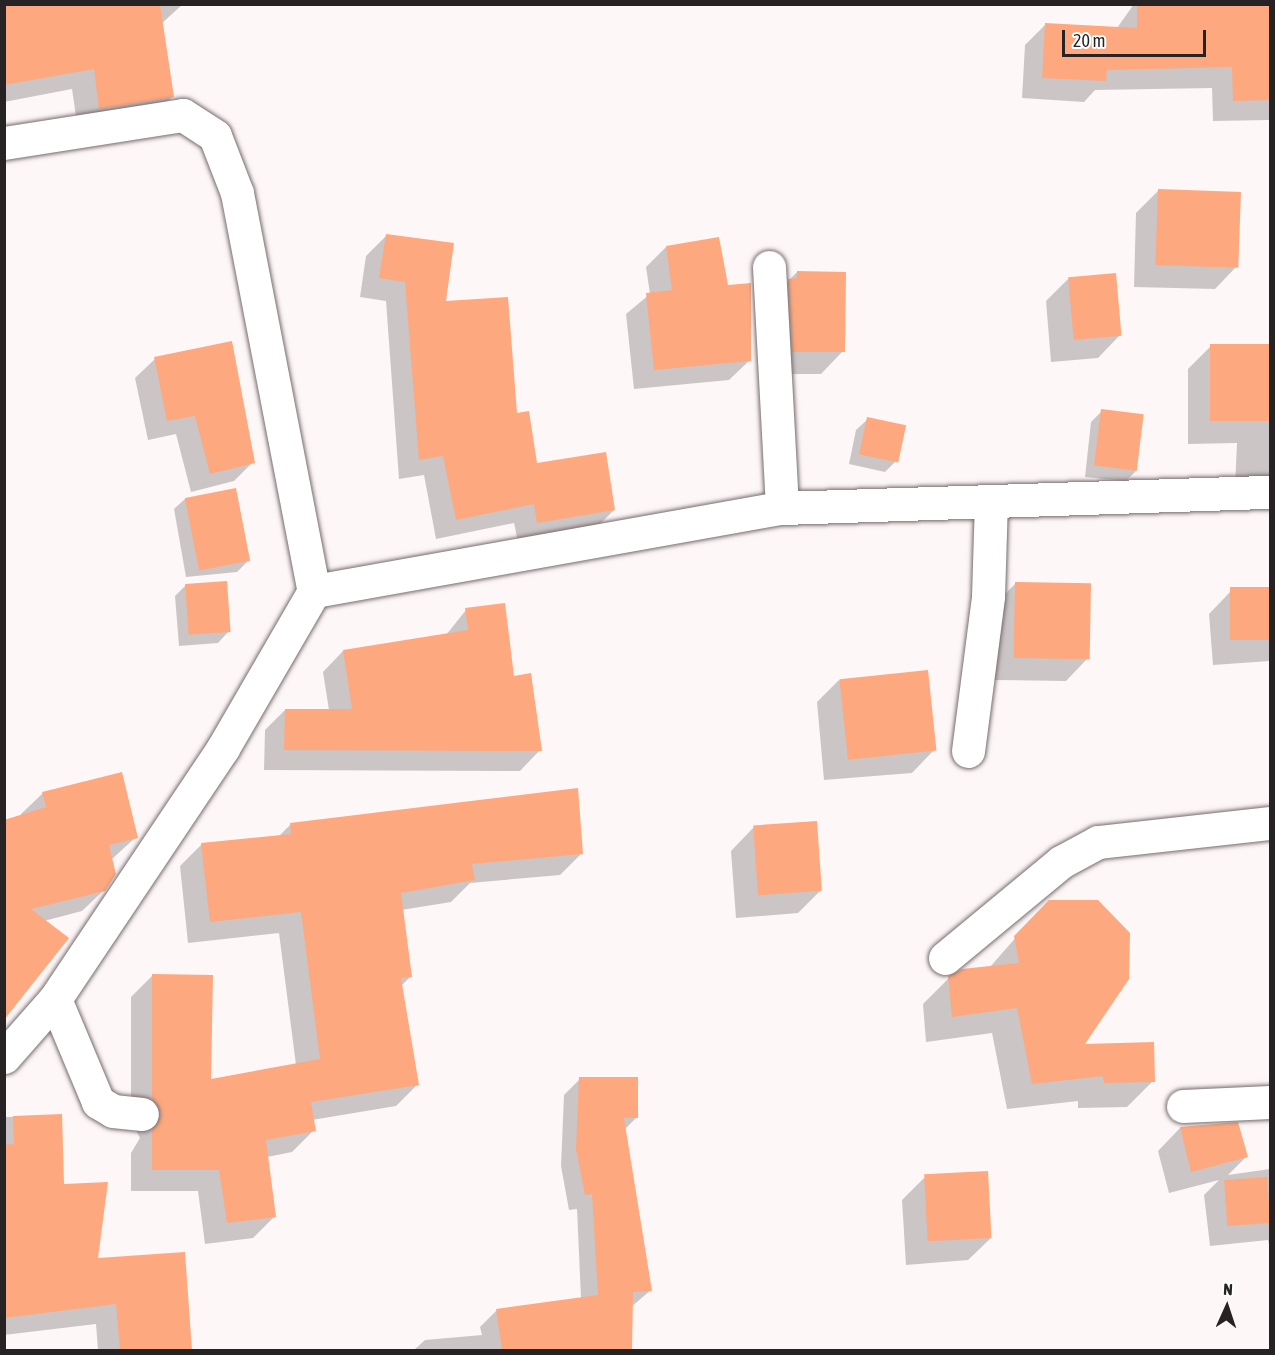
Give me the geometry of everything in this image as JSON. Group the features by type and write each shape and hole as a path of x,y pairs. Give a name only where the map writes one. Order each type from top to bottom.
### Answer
{"street":[{"path":"4,143 183,115 215,136 237,193 315,591 223,748 55,999 4,1057"},
{"path":"770,267 782,508"},
{"path":"315,591 782,508 1270,492"},
{"path":"968,751 988,596 991,501"},
{"path":"945,958 1060,862 1098,842 1270,823"},
{"path":"55,999 98,1102 113,1111 142,1114"},
{"path":"1183,1106 1270,1102"}],"building":[{"path":"4,4 160,4 174,97 99,109 94,69 4,85"},
{"path":"1137,4 1270,4 1270,100 1233,101 1232,67 1107,70 1106,81 1042,78 1045,23 1137,28"},
{"path":"1158,189 1241,192 1238,268 1155,265"},
{"path":"386,234 454,243 446,301 508,297 517,413 529,411 537,463 606,452 615,510 537,523 534,504 456,520 443,456 419,460 405,282 379,278"},
{"path":"719,237 728,285 751,283 751,361 654,370 646,293 672,290 666,246"},
{"path":"797,271 846,272 845,352 792,352 788,279 797,278"},
{"path":"1116,273 1121,336 1074,340 1068,277"},
{"path":"232,341 255,463 210,474 195,416 167,421 154,357"},
{"path":"1210,344 1270,344 1270,421 1210,421"},
{"path":"1101,409 1144,414 1137,471 1094,466"},
{"path":"867,417 906,425 898,462 859,454"},
{"path":"236,488 250,561 199,571 185,498"},
{"path":"227,581 231,632 189,635 185,584"},
{"path":"1015,582 1091,583 1090,659 1014,658"},
{"path":"1230,587 1270,587 1270,640 1230,640"},
{"path":"505,603 514,676 531,673 542,751 284,750 285,709 352,709 343,650 468,630 465,608"},
{"path":"928,670 936,751 848,760 839,679"},
{"path":"122,772 138,838 109,845 116,874 105,891 31,909 69,938 4,1020 4,820 46,807 42,792"},
{"path":"578,788 583,854 472,864 475,880 401,893 412,977 401,978 419,1085 311,1102 316,1131 266,1140 276,1217 227,1223 219,1170 152,1170 152,1129 161,1115 152,1098 152,974 213,975 211,1079 320,1059 301,912 210,922 201,843 291,834 290,823"},
{"path":"817,821 822,891 758,895 753,825"},
{"path":"1049,900 1098,900 1130,933 1129,979 1085,1044 1154,1042 1155,1082 1104,1083 1103,1076 1032,1084 1017,1008 952,1017 948,976 962,969 1019,963 1014,936"},
{"path":"579,1077 638,1077 638,1118 624,1118 652,1291 633,1292 632,1350 502,1350 496,1309 598,1295 592,1194 585,1195 576,1149"},
{"path":"62,1114 64,1184 108,1182 98,1258 185,1252 192,1350 120,1350 116,1304 4,1318 4,1145 14,1144 13,1116"},
{"path":"1238,1122 1248,1157 1191,1172 1180,1127"},
{"path":"988,1171 992,1238 928,1241 924,1174"},
{"path":"1267,1177 1270,1223 1227,1226 1224,1180"}]}
